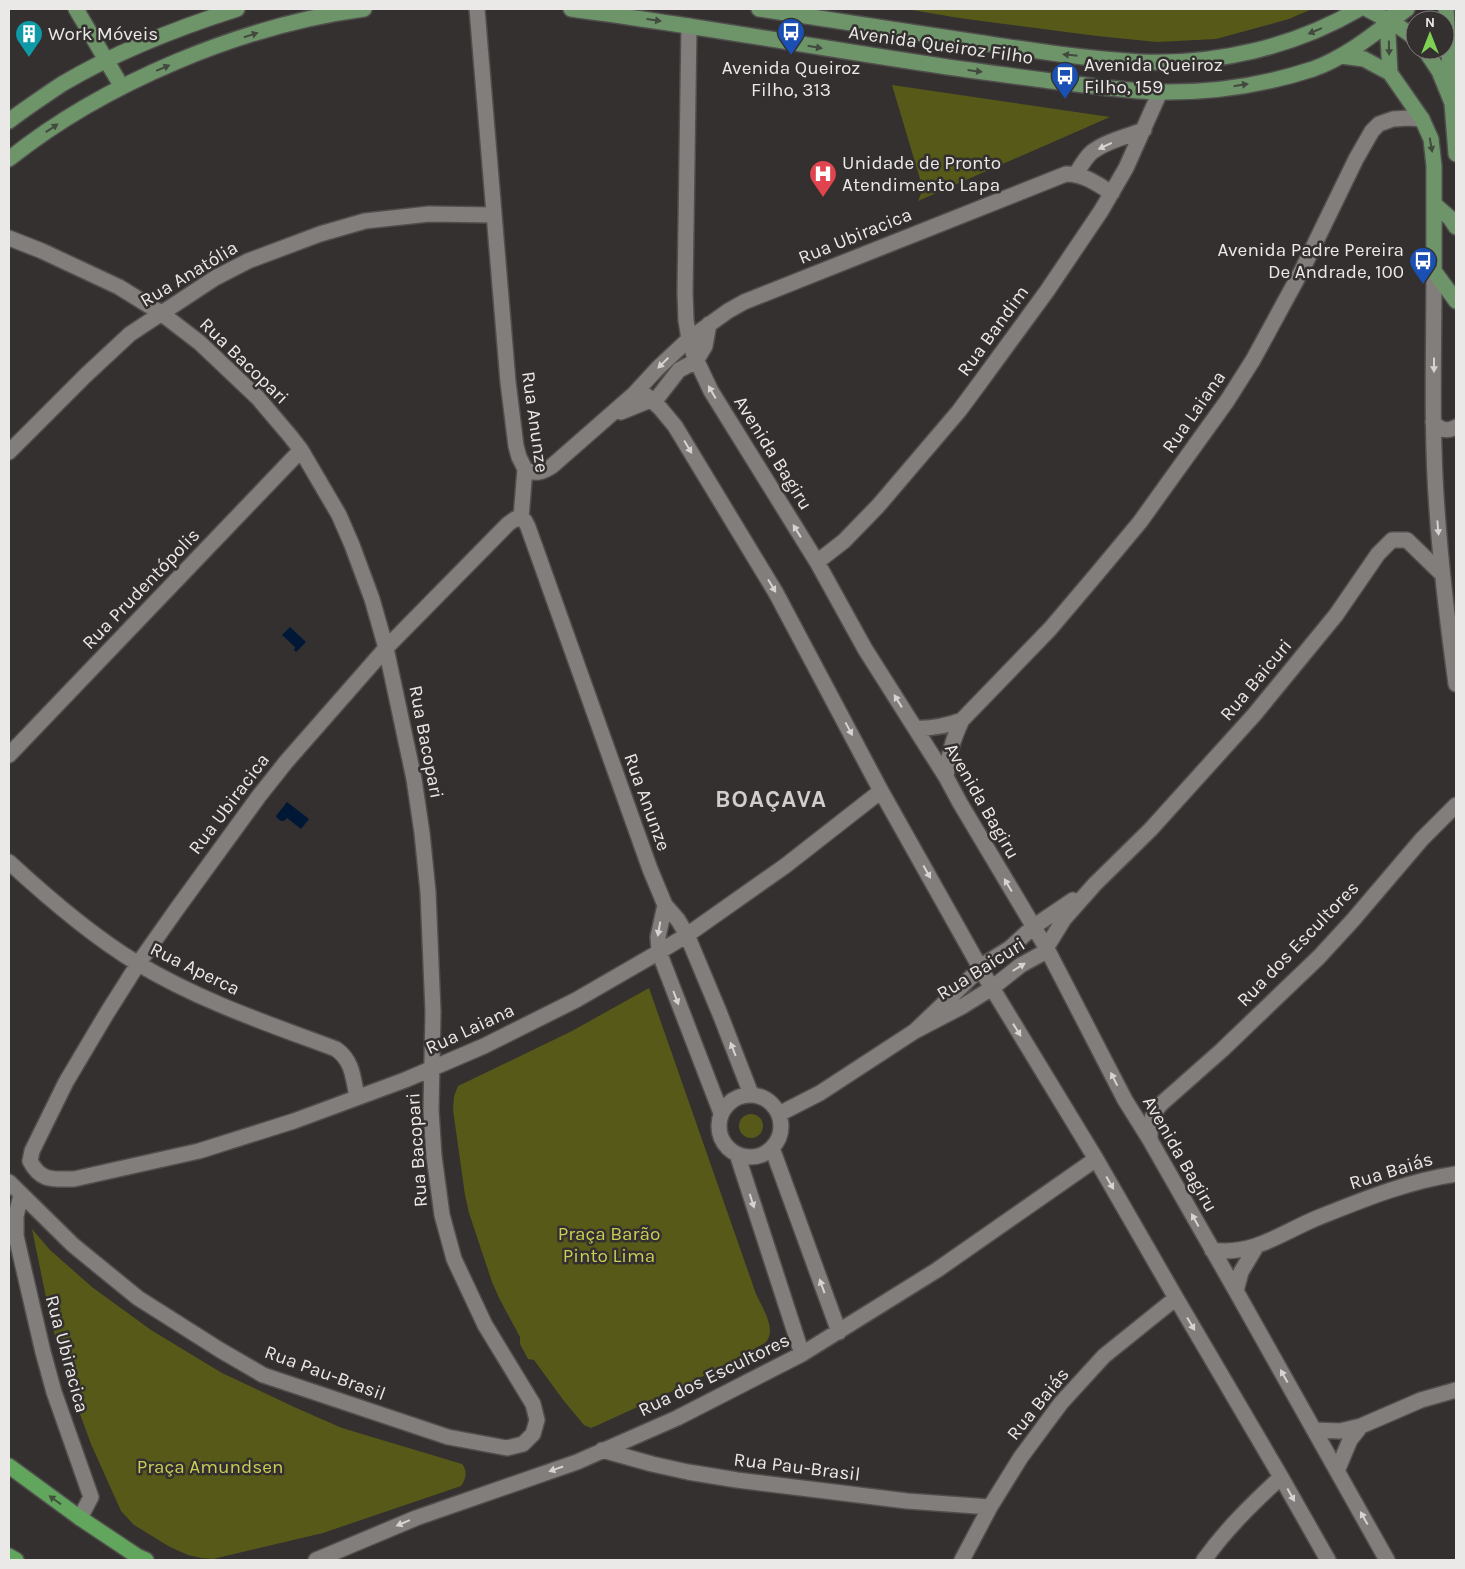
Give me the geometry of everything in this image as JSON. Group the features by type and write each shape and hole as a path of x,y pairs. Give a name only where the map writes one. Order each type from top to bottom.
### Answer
{"highway":[{"path":"9,1466 80,1518 146,1560"}],"main road":[{"path":"76,9 122,87"},
{"path":"9,121 63,84 107,60 194,23 237,9"},
{"path":"9,159 86,106 182,59 236,40 308,19 364,9"},
{"name":"Avenida Queiroz Filho","path":"571,9 608,11 817,48 967,70 1160,92 1206,90 1260,82 1286,77 1315,68 1341,56 1374,35 1391,15 1407,9"},
{"name":"Avenida Queiroz Filho","path":"759,9 1020,48 1120,60 1158,62 1215,58 1288,42 1316,32 1358,9"},
{"path":"1367,9 1391,15 1405,29"},
{"path":"1446,9 1456,154"},
{"path":"1390,73 1388,50 1391,15"},
{"path":"1341,56 1364,59 1390,73 1422,119 1431,139 1432,150 1434,271 1456,300"},
{"path":"1432,60 1439,71 1452,103"},
{"path":"1434,204 1450,218 1456,227"}],"street":[{"name":"Rua Anunze","path":"477,9 508,382 519,457 525,469 521,518 526,523 665,906 678,920 687,935"},
{"name":"Avenida Bagiru","path":"689,26 685,292 689,339 696,360 711,391 817,562 865,649 946,777 1047,949 1127,1103 1236,1291 1387,1560"},
{"name":"Rua Bandim","path":"817,562 861,525 959,411 1047,291 1112,193 1126,168 1160,92"},
{"name":"Rua Laiana","path":"946,777 953,738 962,720 1025,655 1140,522 1227,402 1253,360 1302,270 1372,130 1385,121 1393,119 1422,119"},
{"path":"1112,193 1076,174 1083,162 1093,152 1144,130"},
{"name":"Rua Ubiracica","path":"525,469 537,473 548,469 639,389 689,339 744,302 1052,179 1066,174 1076,174"},
{"name":"Rua Anatólia","path":"9,452 124,340 160,313 215,278 248,261 347,225 365,221 428,214 494,215"},
{"name":"Rua Bacopari","path":"9,238 42,251 119,287 160,313 200,343 230,369 258,398 301,450 339,515 372,599 386,648 414,779 422,833 428,892 433,1012 431,1110 434,1156 442,1215 454,1259 485,1325 533,1404"},
{"path":"1434,271 1433,422 1436,509 1456,684"},
{"path":"696,360 704,346 709,324"},
{"name":"Rua Ubiracica","path":"604,421 658,397 679,370 696,360"},
{"path":"639,389 651,399 675,426 776,593 881,790 992,988 1096,1159 1328,1560"},
{"path":"1433,422 1444,430 1456,427"},
{"path":"1434,447 1443,440 1452,439 1456,441"},
{"name":"Rua Prudentópolis","path":"9,755 301,450"},
{"name":"Rua Ubiracica","path":"30,1161 34,1146 66,1082 107,1013 138,964 259,796 286,762 386,648 508,524 515,519 521,518"},
{"name":"Rua Baicuri","path":"779,1114 820,1093 916,1031 992,988 1014,970 1038,957 1047,949 1058,926 1095,884 1151,830 1254,715 1336,615 1378,554 1392,540 1407,540 1442,574"},
{"name":"Rua Laiana","path":"915,728 928,729 940,727 962,720"},
{"name":"Rua Laiana","path":"30,1161 38,1174 54,1179 74,1179 198,1151 294,1121 405,1080 484,1046 576,1000 687,935 785,866 881,790"},
{"name":"Rua dos Escultores","path":"1150,1140 1150,1122 1153,1112 1222,1050 1313,963 1353,920 1428,832 1456,805"},
{"name":"Rua Aperca","path":"9,862 70,914 138,964 238,1013 336,1049 345,1055 350,1066 357,1097"},
{"name":"Rua Baicuri","path":"916,1031 992,958 1010,948 1033,927 1095,884"},
{"path":"665,906 658,937 659,952 721,1113"},
{"path":"687,935 751,1094"},
{"path":"751,1094 763,1097 773,1104 779,1114 782,1126 779,1138 772,1148 761,1155 749,1157 737,1154 727,1147 720,1137 718,1125 721,1113 728,1103 738,1096 751,1094"},
{"path":"1127,1103 1138,1107 1161,1104"},
{"path":"772,1148 839,1332"},
{"path":"737,1154 802,1354"},
{"name":"Rua dos Escultores","path":"316,1560 416,1518 576,1462 677,1418 802,1354 937,1270 1096,1159"},
{"name":"Rua Baiás","path":"1212,1250 1234,1252 1256,1247 1309,1221 1358,1201 1407,1184 1456,1174"},
{"name":"Rua Pau-Brasil","path":"9,1182 73,1245 138,1298 263,1375 448,1437 507,1448 523,1444 533,1434 537,1420 533,1404"},
{"name":"Rua Ubiracica","path":"21,1195 16,1216 16,1236 40,1343 54,1392 91,1498 80,1518"},
{"path":"1236,1291 1241,1272 1256,1247"},
{"name":"Rua Baiás","path":"962,1560 990,1508 1021,1457 1068,1396 1104,1356 1176,1298"},
{"path":"1314,1430 1340,1431 1361,1426 1421,1400 1456,1390"},
{"path":"1337,1471 1350,1440 1361,1426"},
{"name":"Rua Pau-Brasil","path":"602,1450 652,1464 737,1480 907,1501 990,1508"},
{"path":"1204,1560 1246,1508 1281,1477"}],"green space":[{"path":"906,9 1312,9 1289,19 1216,39 1157,42 959,18"},
{"path":"892,85 1110,117 918,201 923,189"},
{"name":"Praça Barão Pinto Lima","path":"649,988 756,1294 768,1319 770,1332 769,1338 765,1343 694,1381 591,1428 584,1425 534,1360 528,1359 520,1344 520,1337 492,1282 469,1213 465,1195 453,1110 454,1096 458,1086 572,1031"},
{"path":"751,1114 760,1117 763,1126 760,1135 751,1138 742,1135 739,1126 742,1117"},
{"name":"Praça Amundsen","path":"32,1229 50,1250 92,1287 151,1330 222,1373 342,1428 462,1464 466,1472 463,1483 461,1486 323,1533 213,1559 188,1555 170,1547 134,1525 121,1511 91,1444 65,1373 50,1317"}],"water":[{"path":"290,627 306,642 296,652 294,650 295,647 282,635"},
{"path":"287,802 309,819 301,829 287,818 281,821 277,818 276,816"}],"place":[{"name":"Avenida Queiroz Filho, 313","path":"791,56"},
{"name":"Work Móveis","path":"29,58"},
{"name":"Avenida Queiroz Filho, 159","path":"1065,100"},
{"name":"Unidade de Pronto Atendimento Lapa","path":"823,198"},
{"name":"Avenida Padre Pereira De Andrade, 100","path":"1423,285"}],"district":[{"name":"BOAÇAVA","path":"771,799"}]}
